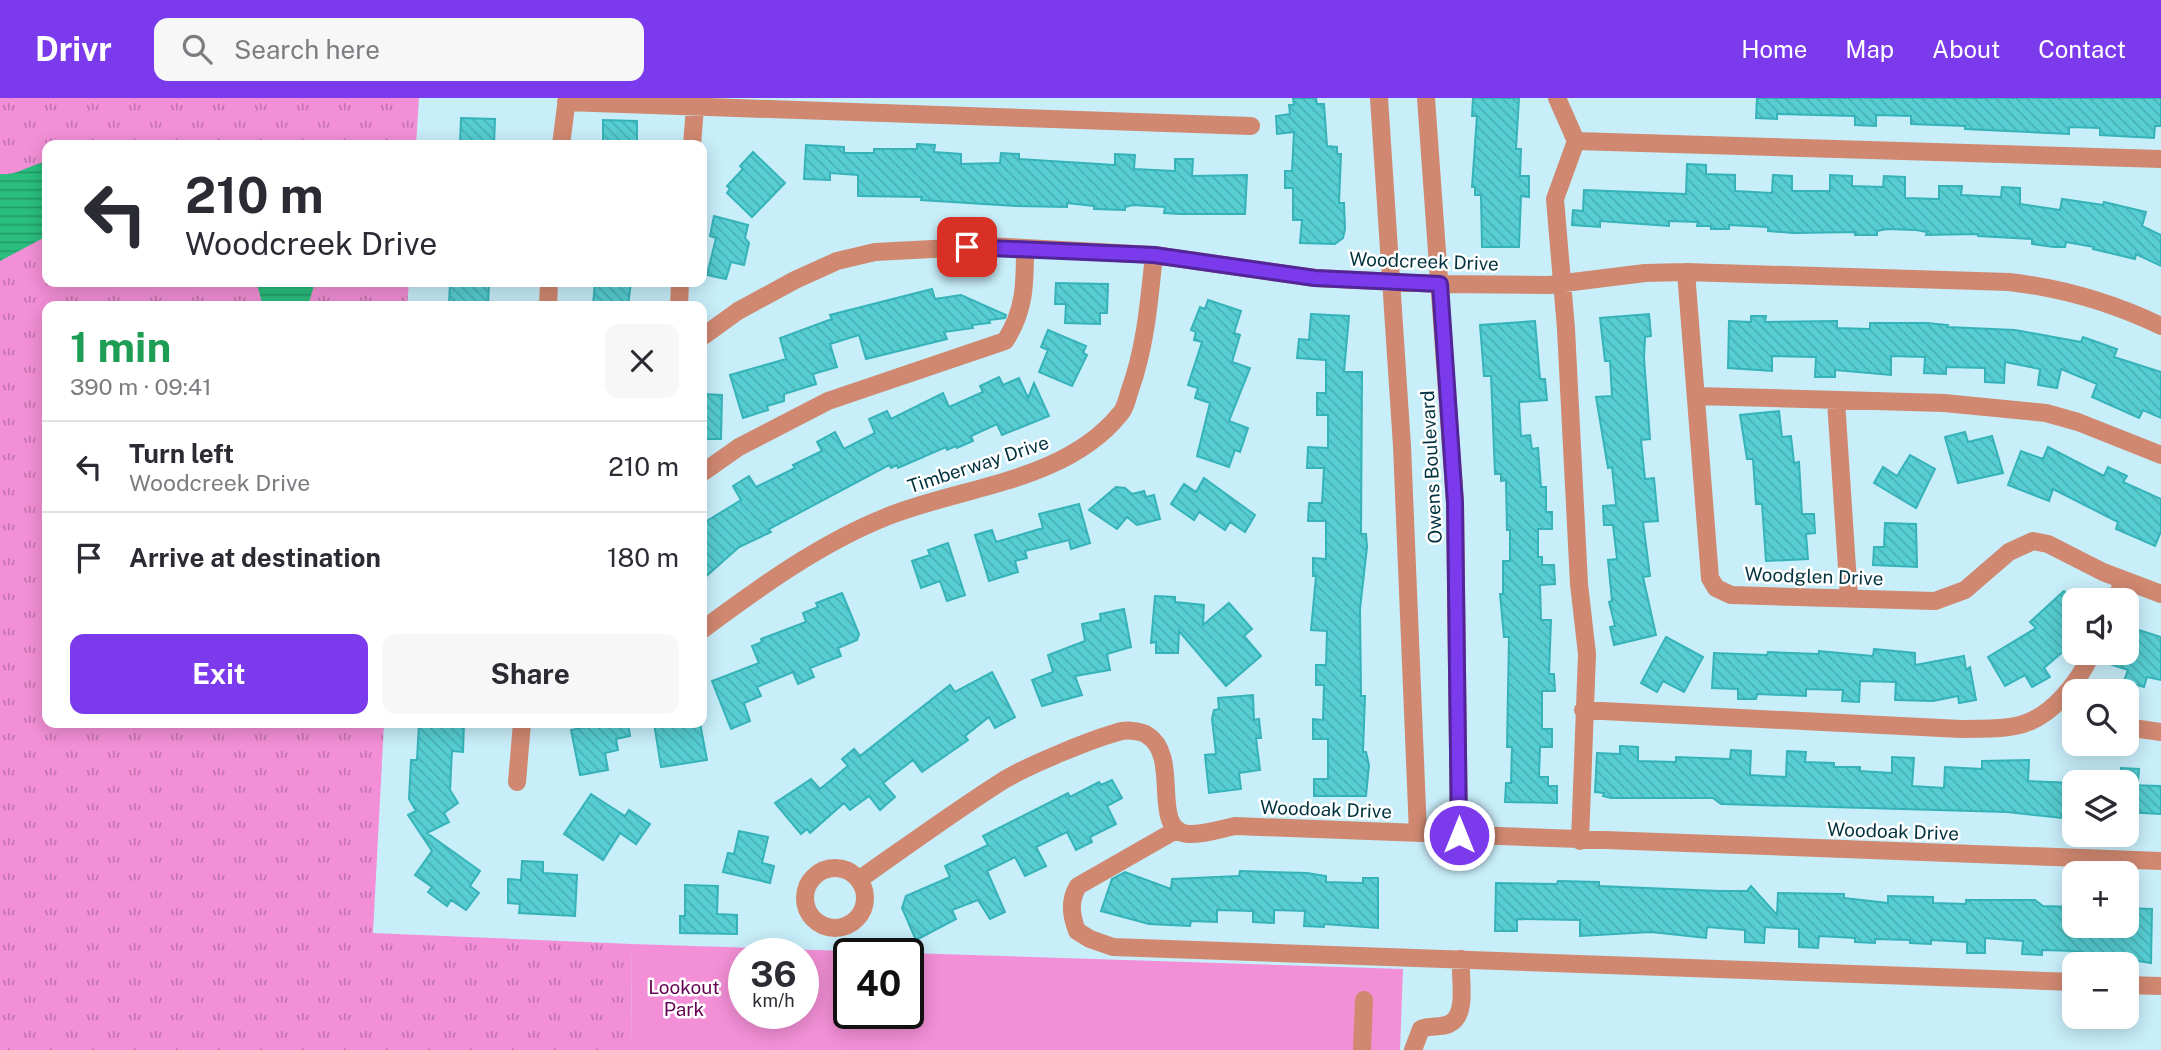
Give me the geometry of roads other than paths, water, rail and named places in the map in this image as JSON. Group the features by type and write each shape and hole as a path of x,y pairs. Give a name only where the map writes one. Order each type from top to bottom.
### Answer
{"street":[{"name":"Owens Boulevard","path":"1379,98 1409,573 1418,833"},
{"name":"Owens Boulevard","path":"1426,98 1455,503 1459,835"},
{"path":"1558,98 1576,141 1555,199 1573,436 1579,584 1587,654 1580,841"},
{"path":"562,140 566,100 695,107 1251,126"},
{"path":"692,140 695,107"},
{"path":"1576,141 2161,159"},
{"name":"Woodcreek Drive","path":"707,333 738,311 837,261 875,252 990,246 1154,255 1267,273 1440,284 1562,284 1645,272 2009,282 2048,287 2101,303 2161,326"},
{"path":"707,469 739,447 828,401 1005,341 1018,321 1025,292 1025,248"},
{"name":"Timberway Drive","path":"707,627 816,551 874,523 940,498 1032,471 1066,458 1097,438 1123,412 1143,352 1154,255"},
{"name":"Woodglen Drive","path":"1686,272 1710,578 1716,588 1731,595 1935,601 1965,590 2009,552 2034,541 2048,544 2124,580 2161,594"},
{"path":"1696,396 1944,403 2046,413 2078,422 2161,455"},
{"path":"1836,401 1849,598"},
{"path":"2120,588 2124,580"},
{"path":"1583,710 1961,729 2017,726 2062,701"},
{"path":"517,782 522,728"},
{"path":"2139,729 2161,732"},
{"path":"860,879 1007,778 1125,730 1146,733 1157,743 1168,774 1168,815 1176,830 1078,886 1073,896 1072,908 1077,931 1113,947 2062,982"},
{"name":"Woodoak Drive","path":"1176,830 1189,834 1235,826 2161,861"},
{"path":"1413,1050 1421,1028 1449,1023 1457,1018 1460,1010 1461,959"},
{"path":"2139,985 2161,986"},
{"path":"1362,1050 1364,1000"}],"park label":[{"name":"Lookout Park","path":"684,998"}]}
